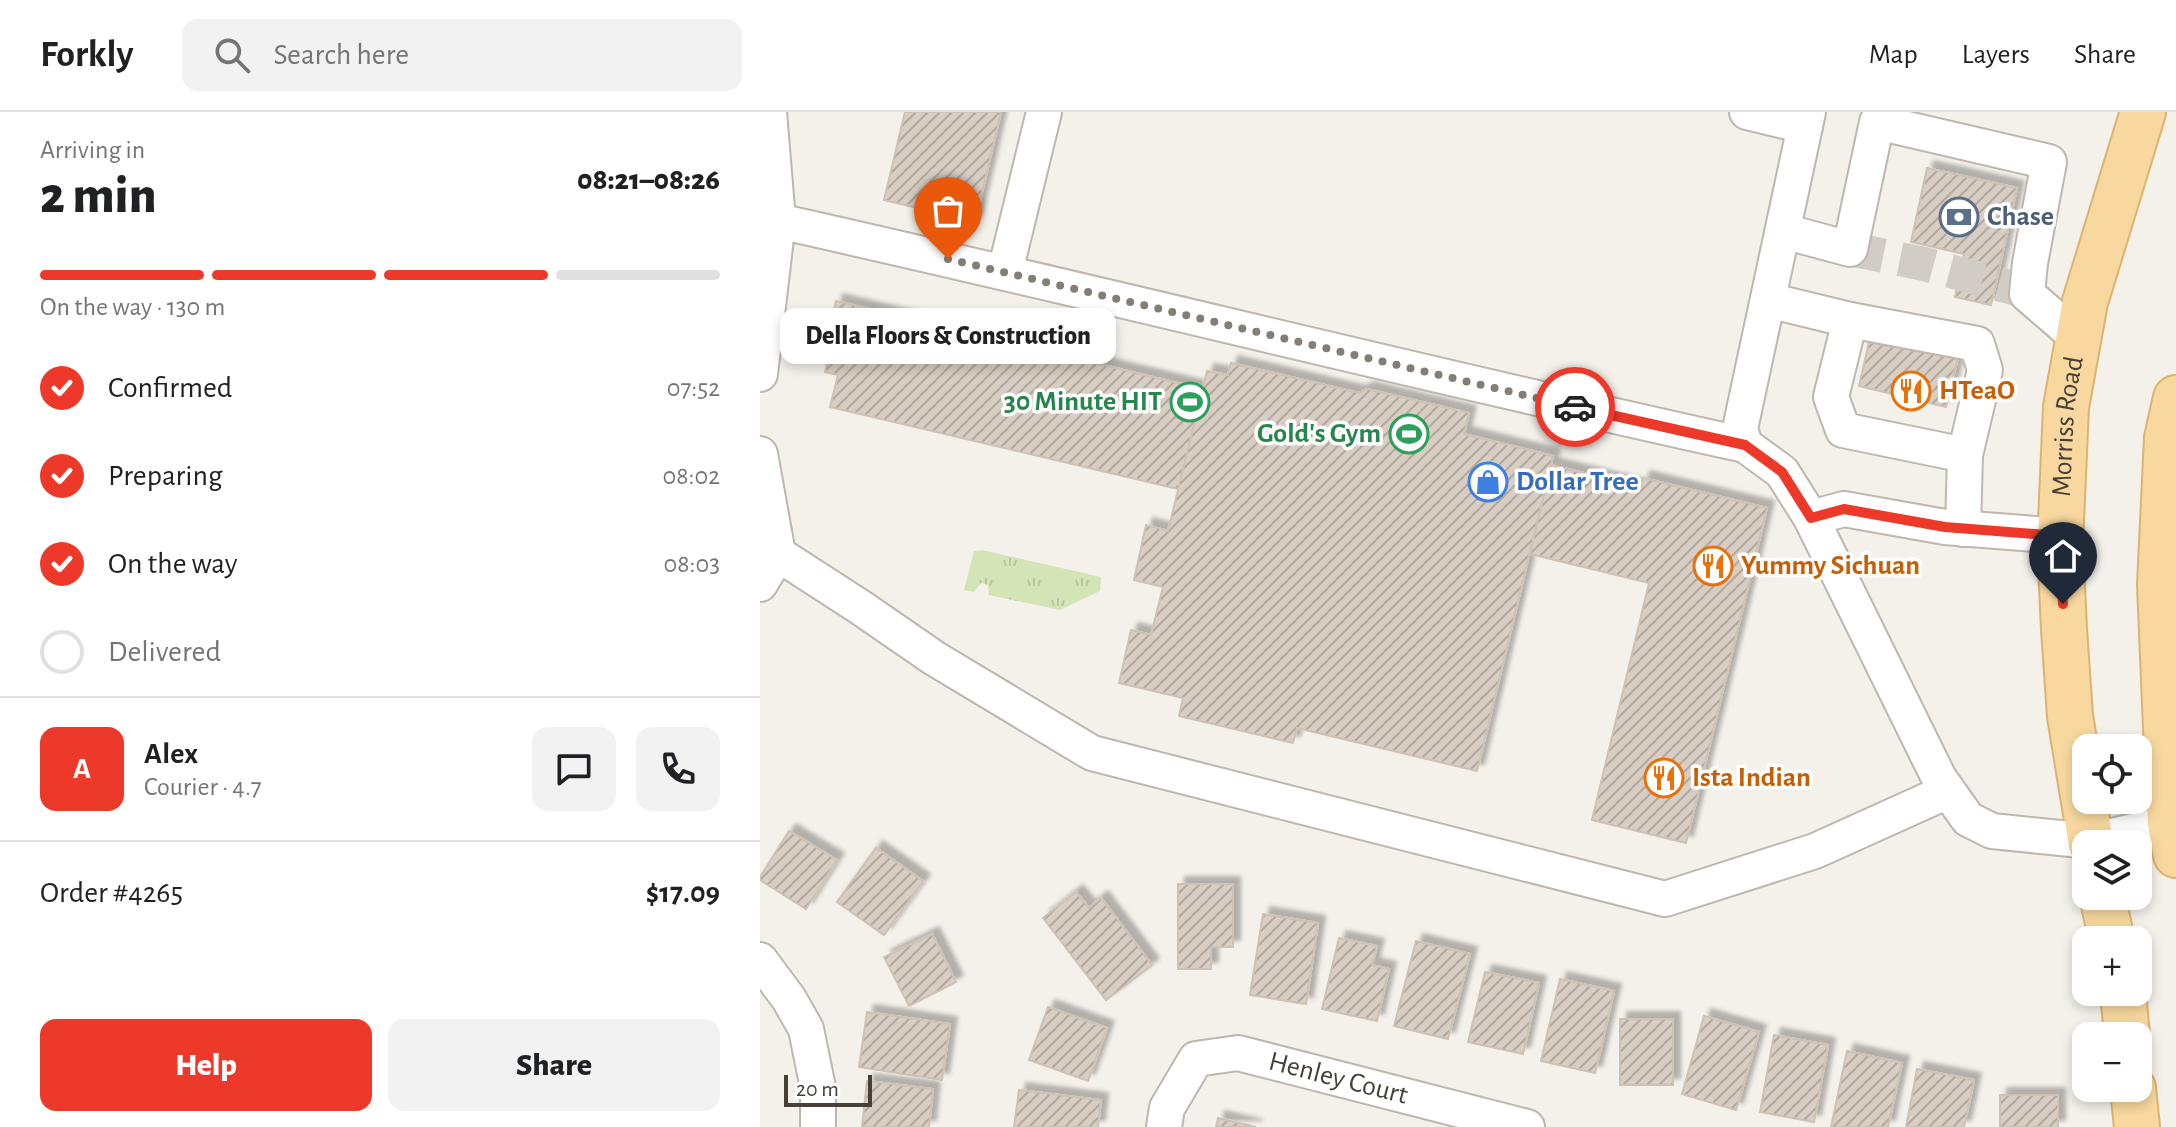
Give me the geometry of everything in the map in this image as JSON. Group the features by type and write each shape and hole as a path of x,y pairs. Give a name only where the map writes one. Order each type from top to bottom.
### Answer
{"main road":[{"name":"Morriss Road","path":"2088,830 2070,716 2064,629 2061,536 2066,407 2085,302 2143,112"},
{"path":"2169,112 2176,114"},
{"path":"2174,833 2160,585 2167,438 2176,398"},
{"path":"2134,1102 2137,1127"}],"street":[{"path":"760,374 769,220 769,112"},
{"path":"1005,272 1044,112"},
{"path":"1745,445 1740,429 1807,119 1747,112"},
{"path":"1783,231 1850,249 1877,122 2049,162 2027,294 2078,338"},
{"path":"769,220 1745,445 1782,472 1811,518 1932,765 1968,819 1992,831 2072,840"},
{"path":"1768,300 1850,320 1977,344 1985,370 1965,455 1963,529"},
{"path":"1850,320 1831,397 1843,430 1965,455"},
{"path":"760,454 778,554 760,584"},
{"path":"1811,518 1844,509 1945,527 2061,536"},
{"path":"778,554 934,658 1092,753 1665,899 1815,851 1948,791"},
{"path":"2152,835 2174,833"},
{"path":"760,960 789,999 806,1029 818,1088 818,1127"},
{"name":"Henley Court","path":"1164,1127 1167,1108 1196,1059 1238,1053 1527,1127"}],"green space":[{"path":"982,550 1101,577 1100,591 1060,610 989,595 988,585 981,583 974,592 964,590 974,551"}],"building":[{"path":"905,112 1001,112 975,222 884,200"},
{"path":"1927,168 2017,188 1991,305 1955,297 1964,254 1911,242"},
{"path":"836,301 1203,389 1178,489 830,407 838,375 825,372 835,333 829,332"},
{"name":"HTeaO","path":"1890,337 1959,353 1946,407 1859,386 1869,342 1888,346"},
{"path":"1231,363 1359,393 1367,389 1469,413 1464,434 1553,456 1477,771 1297,728 1293,743 1179,716 1183,698 1119,683 1131,630 1151,635 1163,587 1134,580 1146,525 1168,531 1207,371 1228,375"},
{"path":"1551,465 1641,487 1643,478 1767,508 1686,843 1592,820 1649,583 1530,554"},
{"path":"789,831 837,860 806,909 760,880"},
{"path":"876,848 923,881 884,935 837,902"},
{"path":"1178,884 1233,884 1233,947 1211,947 1211,969 1178,969"},
{"path":"1076,892 1089,908 1101,898 1152,965 1106,1000 1043,918"},
{"path":"1263,914 1318,923 1306,1004 1250,995"},
{"path":"932,934 956,982 909,1006 884,957"},
{"path":"1339,938 1377,946 1372,965 1389,969 1377,1021 1322,1009"},
{"path":"1416,941 1470,954 1448,1039 1394,1026"},
{"path":"1485,972 1539,983 1523,1054 1468,1042"},
{"path":"1560,979 1614,991 1595,1073 1541,1061"},
{"path":"1048,1007 1107,1028 1088,1081 1029,1060"},
{"path":"867,1012 950,1024 942,1080 859,1067"},
{"path":"1704,1016 1759,1032 1736,1110 1682,1094"},
{"path":"1620,1019 1673,1019 1673,1085 1620,1085"},
{"path":"1774,1035 1828,1045 1814,1122 1760,1112"},
{"path":"1847,1051 1902,1063 1888,1127 1831,1127"},
{"path":"1917,1069 1974,1080 1964,1127 1906,1127"},
{"path":"867,1081 933,1089 929,1127 862,1127"},
{"path":"1019,1090 1101,1100 1098,1127 1014,1127"},
{"path":"2000,1095 2058,1095 2058,1127 2000,1127"},
{"path":"1218,1118 1256,1127 1216,1127"}],"tunnel":[{"path":"1850,249 1924,264 2027,294"}],"way so far":[{"path":"948,259 1575,407"}],"place":[{"name":"Chase","path":"1959,217"},
{"name":"Della Floors & Construction","path":"948,259"},
{"name":"HTeaO","path":"1911,391"},
{"name":"30 Minute HIT","path":"1190,402"},
{"name":"Gold's Gym","path":"1409,434"},
{"name":"Dollar Tree","path":"1488,482"},
{"name":"Yummy Sichuan","path":"1713,566"},
{"name":"Ista Indian","path":"1664,778"}],"route":[{"path":"1575,407 1745,445 1782,472 1811,518 1844,509 1945,527 2061,536 2063,604"}]}
